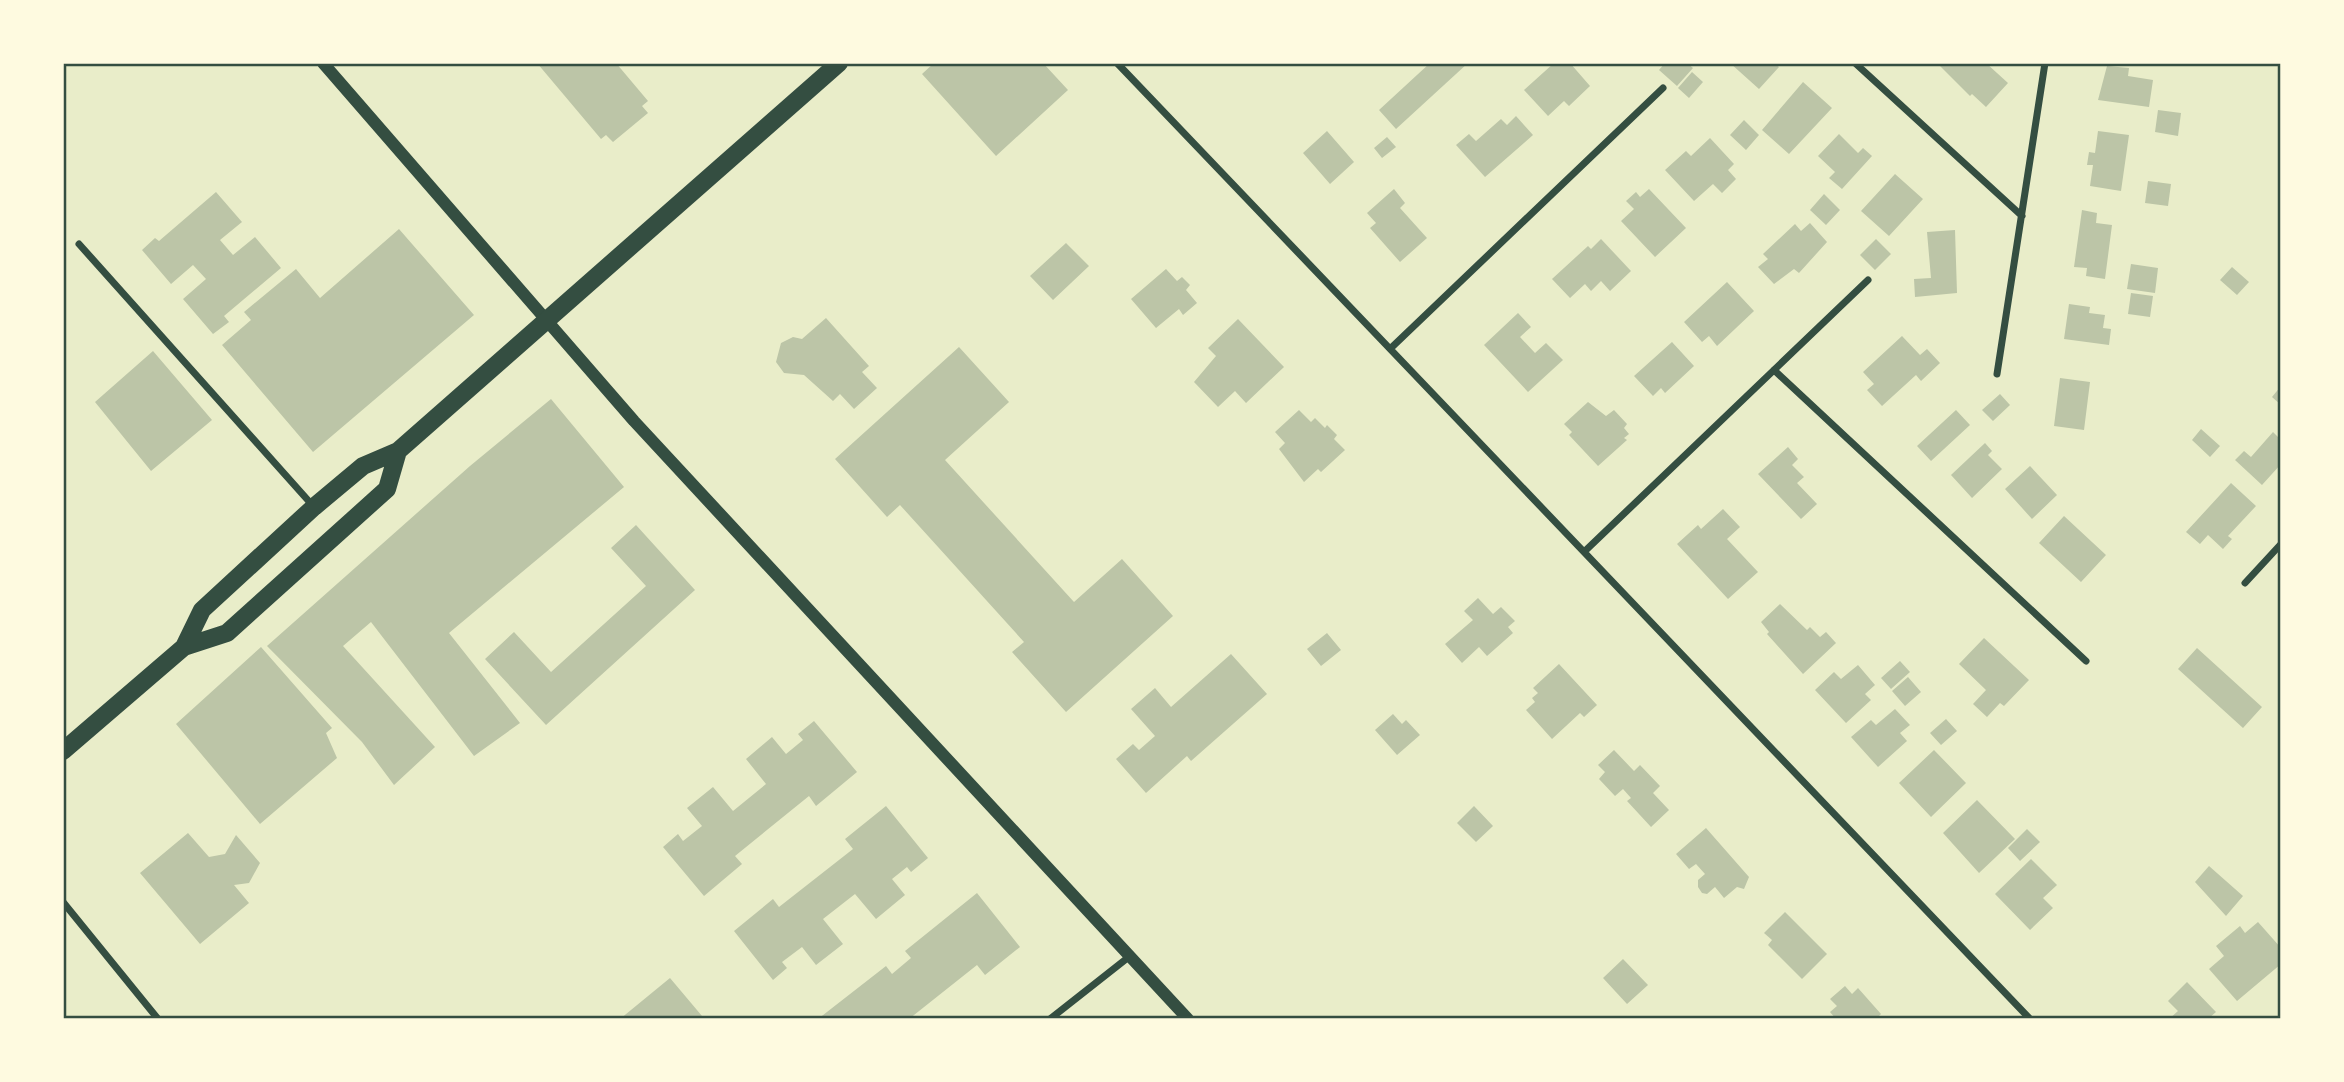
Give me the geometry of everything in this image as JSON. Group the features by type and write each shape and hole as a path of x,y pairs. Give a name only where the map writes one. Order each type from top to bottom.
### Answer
{"main road":[{"path":"63,751 184,647 202,610 314,507 363,466 398,451 839,63"},
{"path":"184,647 227,634 387,489 398,451"}],"street":[{"path":"323,63 634,421 1188,1019"},
{"path":"1117,63 2030,1019"},
{"path":"1855,63 2022,216"},
{"path":"1997,374 2045,63"},
{"path":"1391,348 1663,88"},
{"path":"79,244 314,507"},
{"path":"1585,551 1868,280"},
{"path":"1774,370 2086,661"},
{"path":"2245,583 2281,544"},
{"path":"63,902 158,1019"},
{"path":"1049,1019 1130,956"}],"building":[{"path":"537,63 616,63 648,101 642,106 648,113 613,142 606,135 601,139"},
{"path":"934,63 1043,63 1068,90 996,156 922,74"},
{"path":"1430,63 1468,63 1396,129 1379,110"},
{"path":"1554,63 1570,63 1590,86 1569,106 1564,101 1548,116 1524,90"},
{"path":"1665,63 1687,63 1693,68 1677,86 1659,70"},
{"path":"1730,63 1774,63 1779,67 1759,89"},
{"path":"1937,63 1986,63 2008,83 1986,107 1972,94 1970,96"},
{"path":"2107,66 2129,68 2128,76 2153,80 2149,107 2098,100"},
{"path":"1692,72 1703,82 1689,98 1678,88"},
{"path":"1803,82 1832,108 1789,154 1762,130"},
{"path":"2158,110 2181,113 2178,136 2155,132"},
{"path":"1516,116 1533,135 1485,177 1456,145 1469,134 1476,141 1501,119 1507,125"},
{"path":"1744,120 1759,135 1746,150 1730,135"},
{"path":"1327,131 1354,162 1330,184 1303,153"},
{"path":"2098,131 2129,135 2121,191 2090,186 2093,165 2087,165 2089,152 2095,153"},
{"path":"1839,134 1858,153 1863,148 1872,156 1842,189 1829,178 1835,172 1818,156"},
{"path":"1387,137 1396,147 1382,158 1374,148"},
{"path":"1710,138 1734,164 1728,170 1736,179 1722,193 1713,184 1694,201 1665,170 1686,151 1691,156"},
{"path":"1895,174 1923,199 1889,236 1861,211"},
{"path":"2148,181 2171,184 2168,206 2145,203"},
{"path":"1394,189 1405,203 1400,208 1427,238 1400,262 1370,228 1376,223 1367,213"},
{"path":"1649,189 1686,228 1655,257 1621,221 1634,209 1626,201 1636,192 1640,197"},
{"path":"216,192 242,222 220,240 233,255 255,237 281,268 224,316 229,322 213,334 183,299 206,279 193,265 171,284 142,250 155,238 159,241"},
{"path":"1824,194 1840,210 1826,225 1810,210"},
{"path":"2082,210 2097,213 2096,223 2112,225 2105,279 2086,276 2087,268 2074,267"},
{"path":"1810,223 1827,242 1799,273 1794,269 1774,284 1758,267 1768,259 1763,254 1795,224 1801,231"},
{"path":"399,229 474,315 313,452 222,345 251,320 244,312 296,269 320,298"},
{"path":"1955,230 1957,293 1915,297 1914,279 1931,278 1927,232"},
{"path":"1601,239 1631,271 1610,291 1601,281 1591,291 1585,284 1570,298 1552,279 1588,246 1591,249"},
{"path":"1876,239 1891,254 1875,270 1860,255"},
{"path":"1066,243 1089,266 1053,300 1030,276"},
{"path":"2131,264 2158,268 2155,293 2127,289"},
{"path":"2232,267 2249,282 2237,295 2220,280"},
{"path":"1166,269 1177,281 1182,277 1190,285 1186,290 1197,303 1183,315 1179,309 1156,328 1131,299"},
{"path":"1727,282 1754,311 1717,346 1709,336 1702,342 1684,322"},
{"path":"2131,293 2153,296 2150,317 2128,314"},
{"path":"2069,304 2090,307 2089,313 2105,315 2103,328 2111,329 2109,345 2064,339"},
{"path":"1518,313 1531,327 1520,337 1535,353 1546,343 1563,360 1528,392 1484,345"},
{"path":"826,318 869,366 862,372 877,388 854,409 840,394 833,401 804,375 784,373 776,362 781,343 793,337 802,339"},
{"path":"1238,319 1284,367 1246,403 1235,391 1218,407 1194,382 1216,356 1208,348"},
{"path":"1902,336 1920,355 1927,349 1940,363 1921,381 1916,375 1882,406 1867,390 1874,384 1863,372"},
{"path":"1672,342 1694,366 1665,393 1661,388 1653,396 1634,376"},
{"path":"959,347 1009,402 945,460 1074,602 1122,559 1173,616 1066,712 1012,652 1024,642 900,505 887,517 835,459"},
{"path":"153,351 212,420 151,471 95,402"},
{"path":"2060,378 2090,382 2084,430 2054,426"},
{"path":"2281,386 2281,405 2272,397"},
{"path":"2000,394 2010,405 1993,421 1982,410"},
{"path":"551,399 624,487 449,633 520,723 474,756 371,622 343,646 435,747 394,785 362,742 267,646 470,466"},
{"path":"1588,402 1606,416 1614,410 1627,424 1624,428 1629,434 1624,438 1627,440 1598,466 1569,435 1572,432 1564,424"},
{"path":"1299,410 1311,422 1315,418 1325,428 1327,425 1337,435 1334,439 1345,450 1321,472 1318,469 1304,482 1279,449 1285,443 1275,432"},
{"path":"1956,410 1970,425 1931,461 1917,446"},
{"path":"2201,429 2220,446 2210,457 2192,440"},
{"path":"2273,432 2281,440 2281,464 2262,485 2235,460 2244,451 2251,457"},
{"path":"1985,443 1992,451 1988,455 2002,469 1972,498 1951,475"},
{"path":"1788,447 1798,459 1792,465 1804,477 1797,483 1817,504 1801,519 1758,474"},
{"path":"2030,466 2057,495 2032,519 2005,489"},
{"path":"2231,483 2256,506 2228,536 2232,539 2223,549 2208,535 2200,544 2186,532"},
{"path":"1723,509 1740,527 1727,539 1758,572 1728,599 1677,544 1698,525 1701,529"},
{"path":"2064,516 2106,555 2081,582 2039,543"},
{"path":"636,525 695,590 546,725 485,659 514,632 551,672 646,586 611,548"},
{"path":"1478,598 1493,614 1501,607 1515,621 1508,627 1513,633 1487,656 1479,647 1462,663 1445,644 1473,620 1464,611"},
{"path":"1780,604 1807,630 1810,627 1820,637 1826,632 1836,643 1803,674 1767,634 1769,632 1761,622"},
{"path":"1327,633 1341,650 1321,666 1307,649"},
{"path":"1984,638 2029,680 2004,706 2000,703 1987,717 1973,704 1986,690 1959,664"},
{"path":"261,647 332,728 326,733 337,758 260,824 176,724"},
{"path":"2197,648 2262,707 2243,728 2178,669"},
{"path":"1231,654 1267,694 1191,761 1187,756 1146,793 1116,759 1133,744 1139,750 1155,736 1131,709 1155,688 1171,707"},
{"path":"1900,661 1910,672 1891,689 1881,678"},
{"path":"1559,664 1597,705 1584,717 1580,713 1552,739 1526,710 1535,702 1532,698 1538,693 1533,688"},
{"path":"1858,665 1875,685 1865,694 1871,700 1846,723 1815,690 1834,672 1841,679"},
{"path":"1908,677 1921,692 1905,706 1892,691"},
{"path":"1895,709 1910,725 1900,733 1907,741 1878,767 1851,737 1871,720 1876,725"},
{"path":"1393,714 1402,724 1406,720 1420,735 1397,755 1375,730"},
{"path":"1946,719 1957,731 1941,745 1930,733"},
{"path":"814,721 857,772 816,806 809,796 735,856 742,864 704,896 663,847 678,834 683,841 702,826 687,808 713,787 733,811 766,784 746,759 772,737 786,754 803,740 798,734"},
{"path":"1614,750 1634,771 1640,765 1660,786 1653,793 1669,810 1651,827 1627,801 1631,798 1623,789 1615,796 1599,779 1605,772 1598,765"},
{"path":"1934,750 1966,783 1931,817 1899,783"},
{"path":"1977,800 2015,839 1979,873 1943,833"},
{"path":"886,806 928,858 911,872 907,867 892,879 905,895 876,919 855,894 823,919 843,944 816,965 802,947 782,962 787,968 773,980 734,931 773,899 779,907 853,849 845,839"},
{"path":"1474,806 1493,826 1476,842 1457,823"},
{"path":"1706,828 1749,877 1744,889 1737,887 1724,898 1715,887 1707,894 1702,893 1698,880 1705,874 1696,864 1689,869 1676,854"},
{"path":"2027,829 2040,842 2020,861 2008,848"},
{"path":"188,833 209,857 225,854 236,835 260,863 249,883 234,885 249,903 200,944 140,873"},
{"path":"2031,859 2057,885 2043,898 2053,908 2030,930 1995,894"},
{"path":"2209,866 2243,896 2226,916 2195,882"},
{"path":"977,893 1020,947 985,975 977,965 909,1019 818,1019 886,966 892,974 911,958 905,951"},
{"path":"1785,912 1827,954 1802,979 1768,945 1772,940 1764,933"},
{"path":"2258,922 2281,948 2281,964 2237,1001 2209,969 2224,956 2216,946 2240,926 2245,933"},
{"path":"1623,959 1648,985 1627,1004 1603,978"},
{"path":"670,978 702,1016 698,1019 620,1019"},
{"path":"2187,982 2216,1012 2208,1019 2169,1019 2178,1011 2168,1001"},
{"path":"1845,986 1852,994 1858,988 1881,1014 1876,1019 1836,1019 1830,1012 1837,1006 1830,999"}]}
